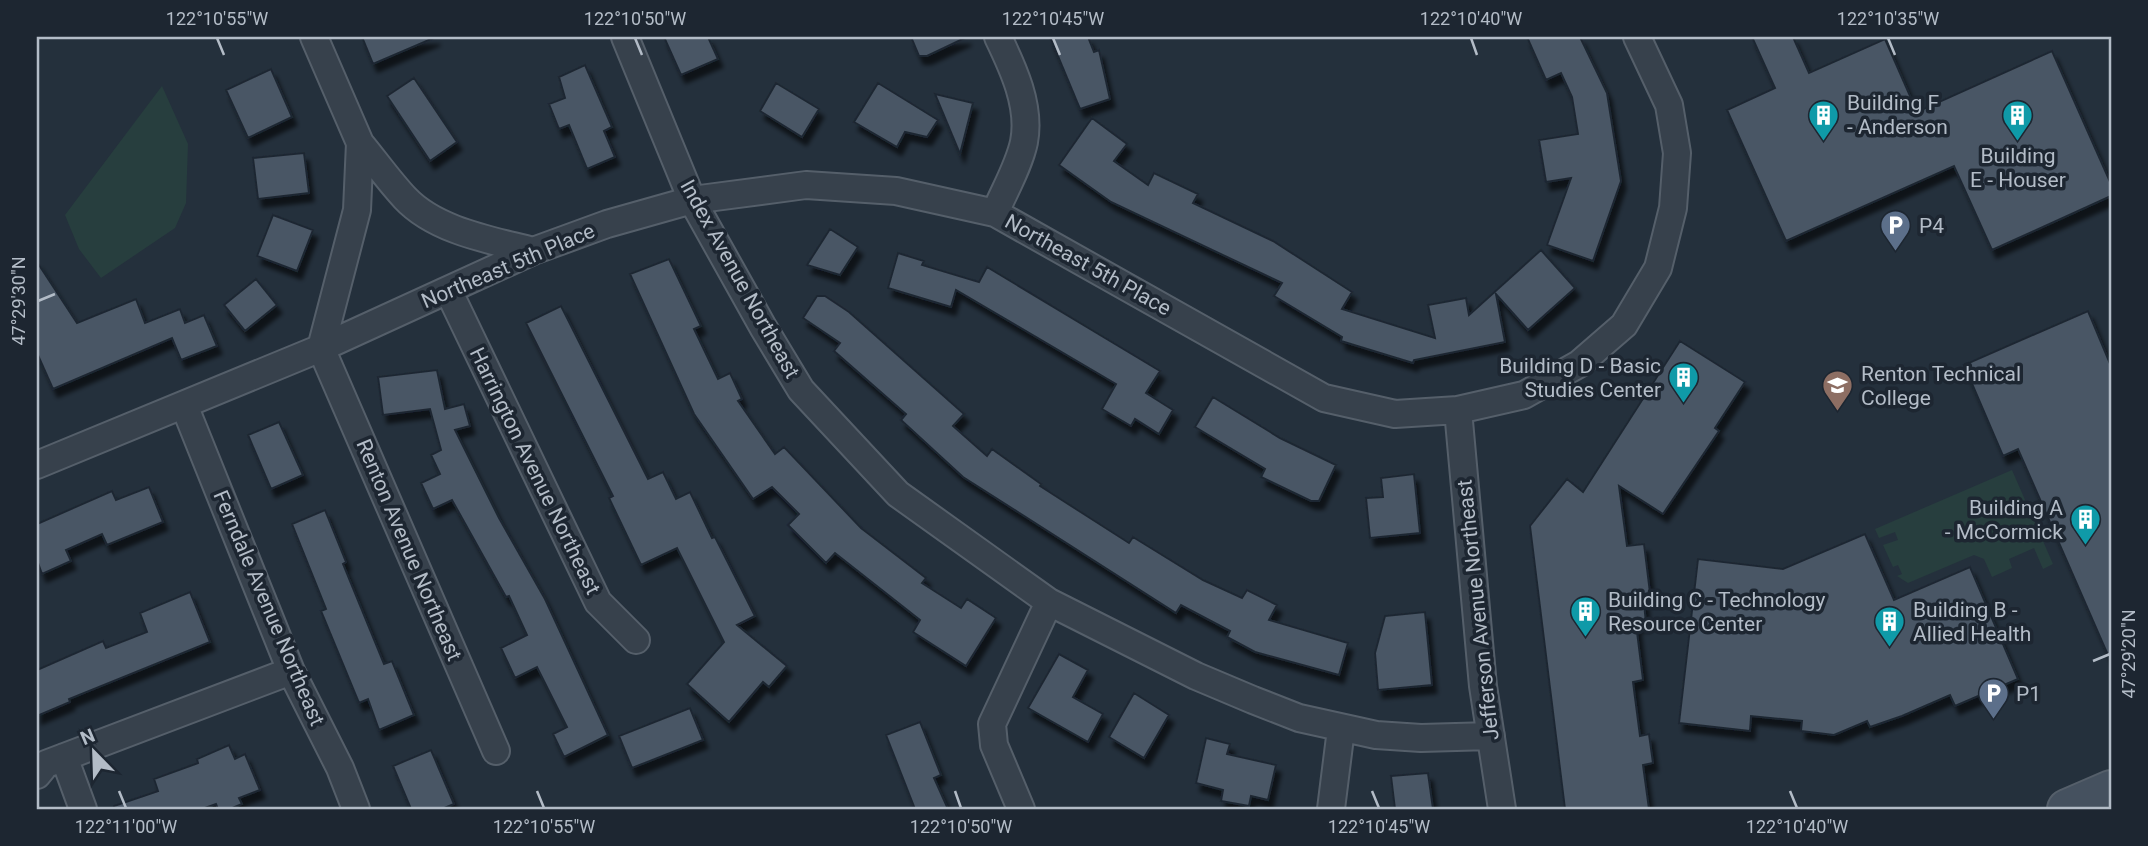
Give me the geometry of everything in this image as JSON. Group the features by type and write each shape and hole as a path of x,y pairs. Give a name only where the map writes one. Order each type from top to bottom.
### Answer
{"main road":[{"path":"2067,809 2111,790"}],"street":[{"path":"314,37 360,143 406,200 438,220 472,235 533,251"},
{"name":"Index Avenue Northeast","path":"625,37 692,200 801,390 898,494 1049,602 1196,677 1299,718 1340,729 1421,738 1491,736"},
{"path":"995,213 1024,142 1024,111 1014,69 998,37"},
{"name":"Northeast 5th Place","path":"38,461 184,405 321,348 449,292 533,251 607,224 692,200 806,185 896,191 995,213 1324,398 1395,414 1458,410 1524,395 1579,364 1624,325 1658,268 1673,208 1677,153 1669,105 1637,37"},
{"path":"321,348 357,210 360,143"},
{"name":"Harrington Avenue Northeast","path":"449,292 598,602 636,640"},
{"name":"Renton Avenue Northeast","path":"321,348 496,751"},
{"name":"Ferndale Avenue Northeast","path":"184,405 291,671 340,768 356,809"},
{"name":"Jefferson Avenue Northeast","path":"1458,410 1483,686 1502,809"},
{"path":"1021,809 994,745 992,724 1049,602"},
{"path":"37,775 46,764 291,671"},
{"path":"1331,809 1340,729"},
{"path":"64,757 83,809"}],"green space":[{"path":"162,86 188,144 186,203 175,228 101,278 79,249 65,215"},
{"path":"2012,470 2053,564 2043,569 2034,548 2009,559 2012,568 1992,577 1984,559 1974,555 1908,583 1897,576 1902,574 1898,565 1893,567 1883,545 1898,540 1895,532 1879,538 1875,529"}],"building":[{"path":"362,37 436,37 373,64"},
{"path":"664,37 708,37 718,59 681,75"},
{"path":"911,37 967,37 927,56 919,56"},
{"path":"1050,37 1088,37 1094,52 1099,50 1110,99 1080,109"},
{"path":"1527,37 1580,37 1607,93 1621,181 1593,261 1547,245 1571,178 1546,182 1539,140 1578,134 1572,97 1561,73 1546,80"},
{"path":"1752,37 1793,37 1809,73 1885,39 1917,112 2052,51 2111,184 2111,196 1992,250 1954,166 1786,241 1727,110 1775,88"},
{"path":"585,65 612,127 604,131 615,157 587,169 569,125 559,129 549,104 565,98 559,77"},
{"path":"271,69 292,117 248,138 226,90"},
{"path":"414,78 457,142 430,161 387,96"},
{"path":"776,83 819,109 802,137 760,111"},
{"path":"878,83 938,120 927,137 905,132 897,147 854,122"},
{"path":"935,94 973,103 960,154"},
{"path":"1092,118 1127,144 1114,161 1148,185 1154,173 1198,194 1193,203 1273,241 1352,292 1342,309 1435,338 1428,305 1466,298 1469,315 1541,250 1575,288 1528,330 1496,294 1505,342 1414,360 1413,363 1341,341 1342,337 1274,296 1282,283 1111,202 1059,165"},
{"path":"304,153 309,193 258,199 253,158"},
{"path":"273,215 313,230 297,271 257,256"},
{"path":"830,229 858,247 840,275 807,265"},
{"path":"898,253 924,261 922,265 979,282 987,267 1160,371 1146,393 1173,410 1159,434 1135,419 1131,426 1102,409 1116,384 956,290 951,307 888,288"},
{"path":"669,259 701,326 694,329 718,379 730,373 742,399 738,401 775,454 784,447 861,528 926,578 922,583 961,608 967,599 996,618 966,666 913,632 920,620 835,553 826,563 788,525 799,514 772,487 753,499 694,414 630,274"},
{"path":"37,262 77,323 136,299 145,323 180,309 185,323 204,315 217,346 181,360 172,338 53,389 37,353"},
{"path":"256,279 277,305 245,331 224,305"},
{"path":"817,296 825,296 849,312 964,414 953,426 987,456 992,449 1041,484 1040,486 1129,543 1133,537 1203,580 1242,598 1247,590 1277,605 1269,620 1348,643 1339,675 1255,652 1227,637 1230,631 1181,605 1176,613 963,477 901,420 906,414 834,351 840,343 803,318"},
{"path":"561,306 648,479 663,472 676,499 690,492 712,538 715,537 755,616 737,625 787,666 769,687 763,682 729,722 687,684 724,642 677,548 641,565 609,498 613,496 526,323"},
{"name":"Building A - McCormick","path":"2088,311 2111,366 2111,662 2018,449 2003,456 1964,365"},
{"name":"Building C - Technology Resource Center","path":"1680,341 1745,382 1715,428 1719,431 1663,514 1619,486 1627,546 1644,544 1650,593 1643,594 1646,623 1636,624 1643,680 1633,682 1640,736 1649,734 1653,763 1643,765 1649,809 1565,809 1530,526 1567,479 1583,492"},
{"path":"437,370 445,409 464,404 470,426 455,430 499,518 545,599 608,735 564,757 553,734 567,727 537,667 515,678 501,648 527,635 509,596 506,597 452,500 433,509 421,483 440,474 431,455 441,450 430,409 383,415 378,377"},
{"path":"1213,397 1280,438 1336,465 1319,501 1311,501 1261,477 1265,469 1195,427"},
{"path":"279,422 303,475 271,489 248,435"},
{"path":"1414,474 1420,533 1370,538 1366,498 1383,497 1381,478"},
{"path":"149,487 163,522 107,545 102,534 66,550 71,561 42,574 37,560 37,524 112,491 116,500"},
{"path":"325,510 346,562 343,564 384,664 392,661 414,715 379,730 368,699 359,703 321,611 326,609 292,524"},
{"name":"Building B - Allied Health","path":"1865,534 1894,600 1970,567 2018,679 1955,706 1950,695 1902,716 1870,727 1867,721 1834,735 1801,731 1802,721 1751,716 1750,731 1679,723 1698,559 1783,569"},
{"path":"190,592 210,642 69,699 70,702 37,716 37,670 103,641 106,648 147,632 140,613"},
{"path":"1425,612 1432,685 1378,690 1375,653 1385,616"},
{"path":"1059,654 1088,670 1073,697 1103,714 1088,742 1028,708"},
{"path":"1134,693 1169,715 1144,758 1109,737"},
{"path":"690,708 703,740 632,768 619,736"},
{"path":"920,722 941,775 934,778 948,809 915,809 886,735"},
{"path":"1206,738 1230,744 1227,754 1276,765 1268,800 1251,796 1249,806 1221,801 1223,790 1196,783"},
{"path":"229,745 235,759 245,754 260,790 239,798 242,804 230,809 218,809 216,804 202,809 114,809 114,806 158,791 154,779 198,763 197,759"},
{"path":"431,750 454,804 442,809 411,809 393,766"},
{"path":"1428,773 1433,809 1395,809 1391,776"}],"place":[{"name":"Building F - Anderson","path":"1824,142"},
{"name":"Building E - Houser","path":"2018,143"},
{"name":"P4","path":"1896,253"},
{"name":"Building D - Basic Studies Center","path":"1684,405"},
{"name":"Renton Technical College","path":"1838,413"},
{"name":"Building A - McCormick","path":"2086,547"},
{"name":"Building C - Technology Resource Center","path":"1585,639"},
{"name":"Building B - Allied Health","path":"1890,649"},
{"name":"P1","path":"1993,721"}]}
